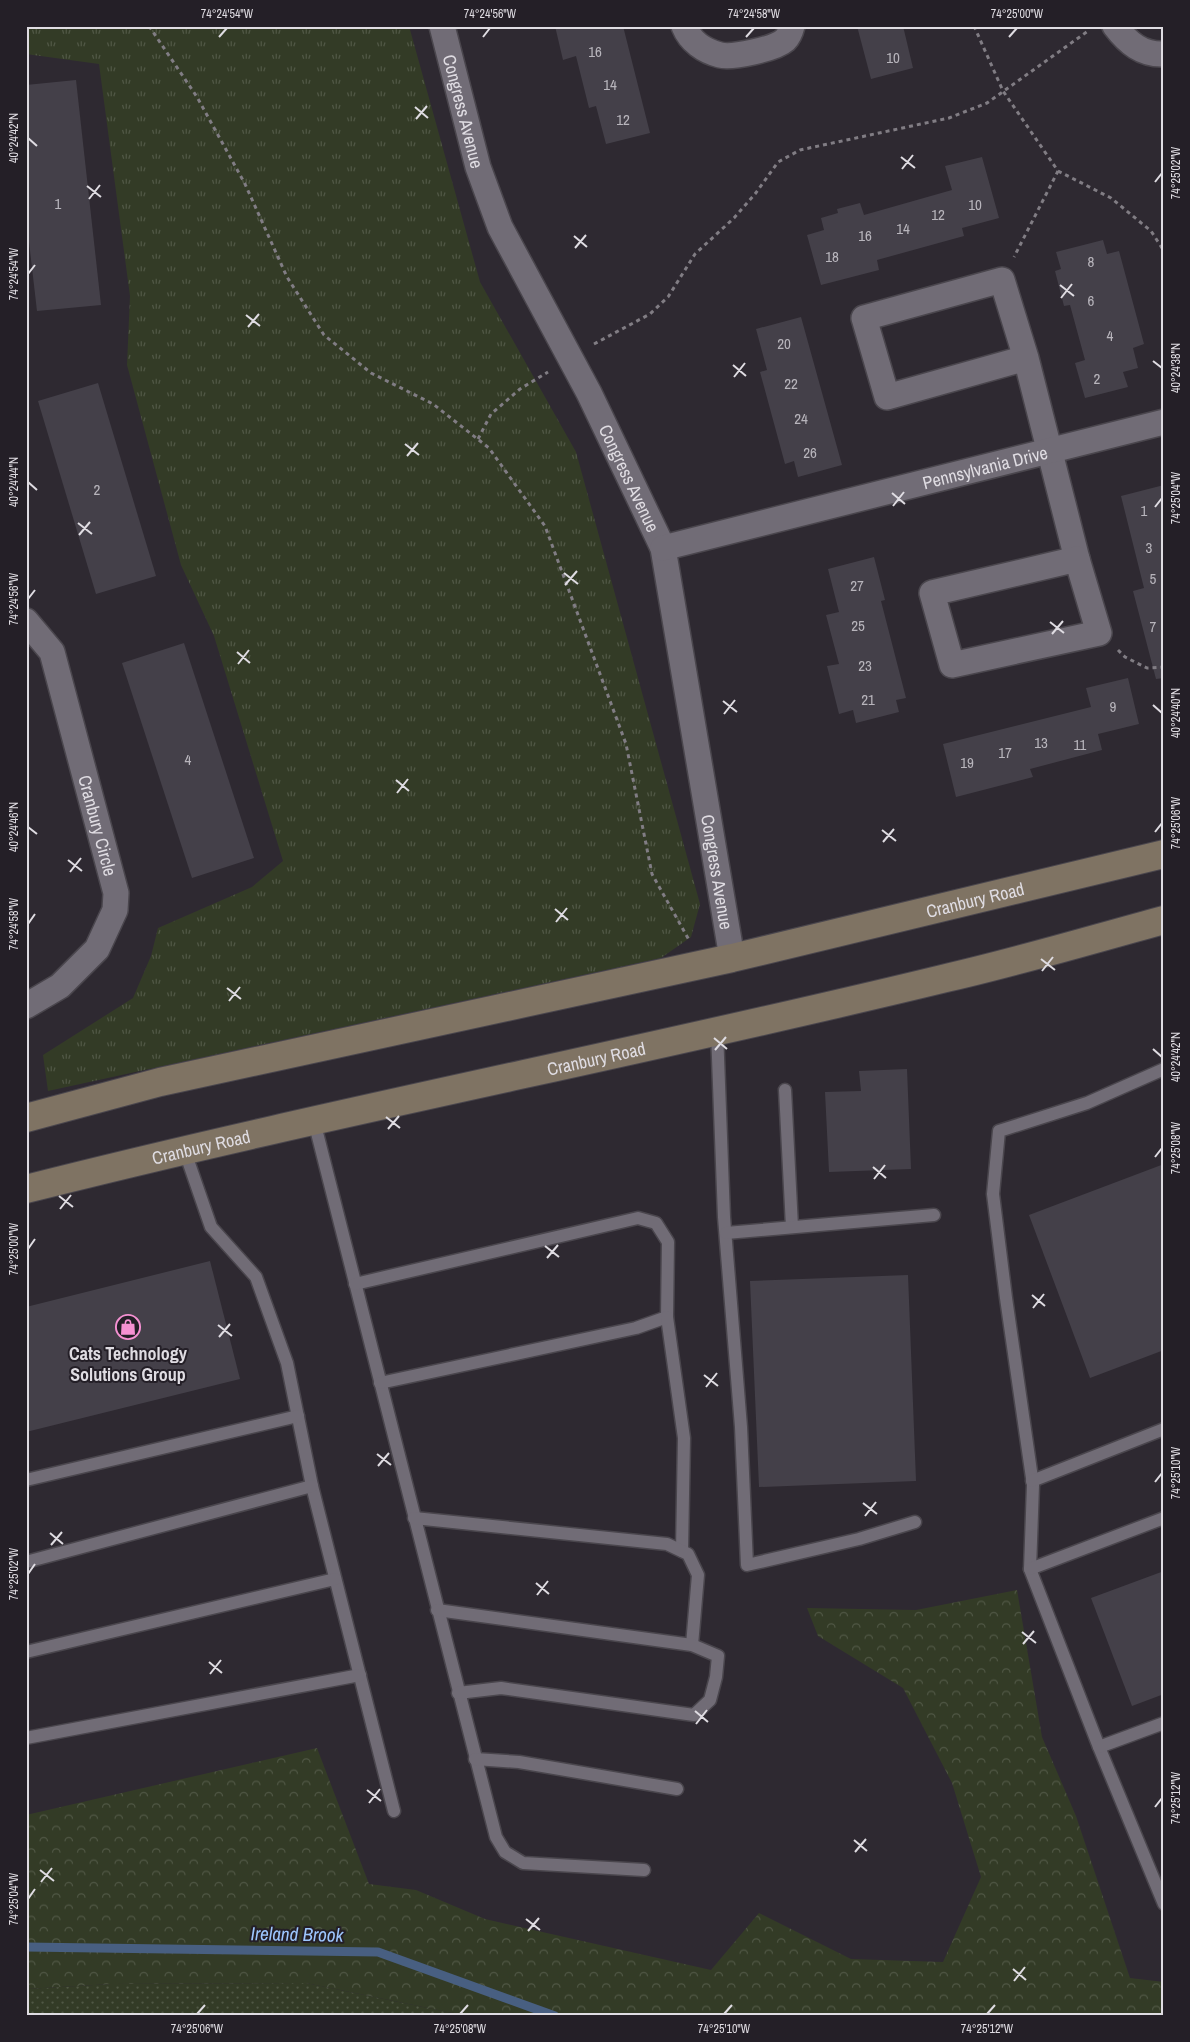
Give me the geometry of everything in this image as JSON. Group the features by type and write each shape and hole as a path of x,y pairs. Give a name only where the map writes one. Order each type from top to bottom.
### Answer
{"main road":[{"name":"Cranbury Road","path":"26,1118 160,1082 731,950 1164,854"},
{"name":"Cranbury Road","path":"26,1189 184,1149 946,979 1164,920"}],"street":[{"name":"Congress Avenue","path":"442,26 458,96 478,167 500,227 593,402 663,548 731,950"},
{"path":"684,26 688,34 702,48 721,55 741,54 773,46 785,40 792,26"},
{"path":"1115,26 1126,41 1141,51 1156,55 1164,54"},
{"path":"1026,358 887,397 864,318 1002,280 1026,358 1099,633 952,665 932,593 1078,559"},
{"name":"Pennsylvania Drive","path":"663,548 1051,452 1164,422"},
{"name":"Cranbury Circle","path":"26,621 52,652 116,893 115,910 97,948 60,986 26,1006"}],"lane":[{"path":"717,1031 726,1233 742,1426 747,1565 860,1539 915,1522"},
{"path":"1164,1069 1087,1103 999,1131 993,1194 1032,1481 1030,1568 1099,1747 1164,1904"},
{"path":"786,1090 792,1227"},
{"path":"314,1121 496,1837 505,1852 523,1862 644,1870"},
{"path":"184,1149 211,1226 256,1277 287,1363 312,1486 394,1811"},
{"path":"726,1233 934,1215"},
{"path":"355,1284 638,1218 656,1223 668,1242 667,1317 684,1438 682,1551"},
{"path":"380,1383 636,1328 667,1317"},
{"path":"26,1480 298,1416"},
{"path":"1032,1481 1164,1429"},
{"path":"26,1562 312,1486"},
{"path":"414,1518 667,1544 688,1554 698,1575 692,1645"},
{"path":"1030,1568 1164,1518"},
{"path":"26,1652 336,1579"},
{"path":"437,1610 692,1645 718,1656 716,1676 710,1700 694,1715 501,1688 458,1693"},
{"path":"26,1738 360,1675"},
{"path":"1099,1747 1164,1723"},
{"path":"475,1759 519,1762 677,1789"}],"path":[{"path":"149,26 196,96 245,184 287,277 324,335 371,373 432,404 490,448 545,526 626,744 652,874 693,947 731,950"},
{"path":"974,26 1003,91 1058,171 1111,198 1151,231 1164,251"},
{"path":"478,439 491,414 520,388 650,314 668,297 695,254 734,218 755,194 778,162 800,150 949,118 987,103 1094,26"},
{"path":"1002,280 1058,171"},
{"path":"1099,633 1125,656 1147,668 1164,667"}],"green space":[{"path":"26,26 409,26 480,282 576,452 700,904 691,937 661,958 48,1091 43,1055 133,998 151,956 158,928 252,887 283,861 214,636 181,565 127,365 130,296 99,64 26,54"},
{"path":"1017,1590 1042,1737 1076,1816 1130,1978 1164,1982 1164,2016 467,2016 306,1983 111,1984 26,1989 26,1815 317,1748 369,1884 416,1890 485,1919 711,1970 759,1913 851,1959 943,1962 981,1877 952,1783 903,1688 818,1636 807,1608 916,1610"},
{"path":"306,1983 467,2016 26,2016 26,1989 111,1984"}],"building":[{"path":"555,26 623,26 650,133 606,144 596,106 589,108 576,56 563,60"},
{"path":"857,26 903,26 913,68 871,79"},
{"path":"76,80 101,305 37,311 26,216 26,85"},
{"path":"982,157 999,218 962,228 964,236 877,260 879,270 821,285 807,235 824,230 821,218 838,213 837,209 860,203 864,215 952,190 945,166"},
{"path":"1103,240 1107,254 1119,251 1144,344 1133,348 1138,368 1123,372 1128,387 1085,398 1075,363 1085,360 1070,305 1064,306 1055,271 1061,269 1056,252"},
{"path":"801,317 842,465 798,477 794,461 785,464 760,372 767,370 756,329"},
{"path":"98,383 156,576 96,594 38,401"},
{"path":"1164,485 1164,678 1156,679 1133,591 1144,588 1121,496"},
{"path":"874,557 885,600 881,601 906,698 896,700 899,712 856,723 853,710 839,714 827,666 839,664 826,615 839,612 828,569"},
{"path":"184,643 254,858 192,878 122,663"},
{"path":"1128,678 1139,724 1098,734 1102,750 1030,769 1033,777 956,797 943,744 1091,707 1086,688"},
{"path":"907,1069 911,1169 829,1172 825,1092 861,1091 859,1071"},
{"path":"1164,1164 1164,1350 1090,1378 1029,1215"},
{"path":"210,1261 240,1379 26,1432 26,1307"},
{"path":"908,1275 916,1481 759,1487 750,1281"},
{"path":"1164,1571 1164,1694 1132,1706 1091,1598"}],"waterway":[{"name":"Ireland Brook","path":"26,1947 378,1952 555,2016"}],"place":[{"name":"Cats Technology Solutions Group","path":"128,1327"}]}
